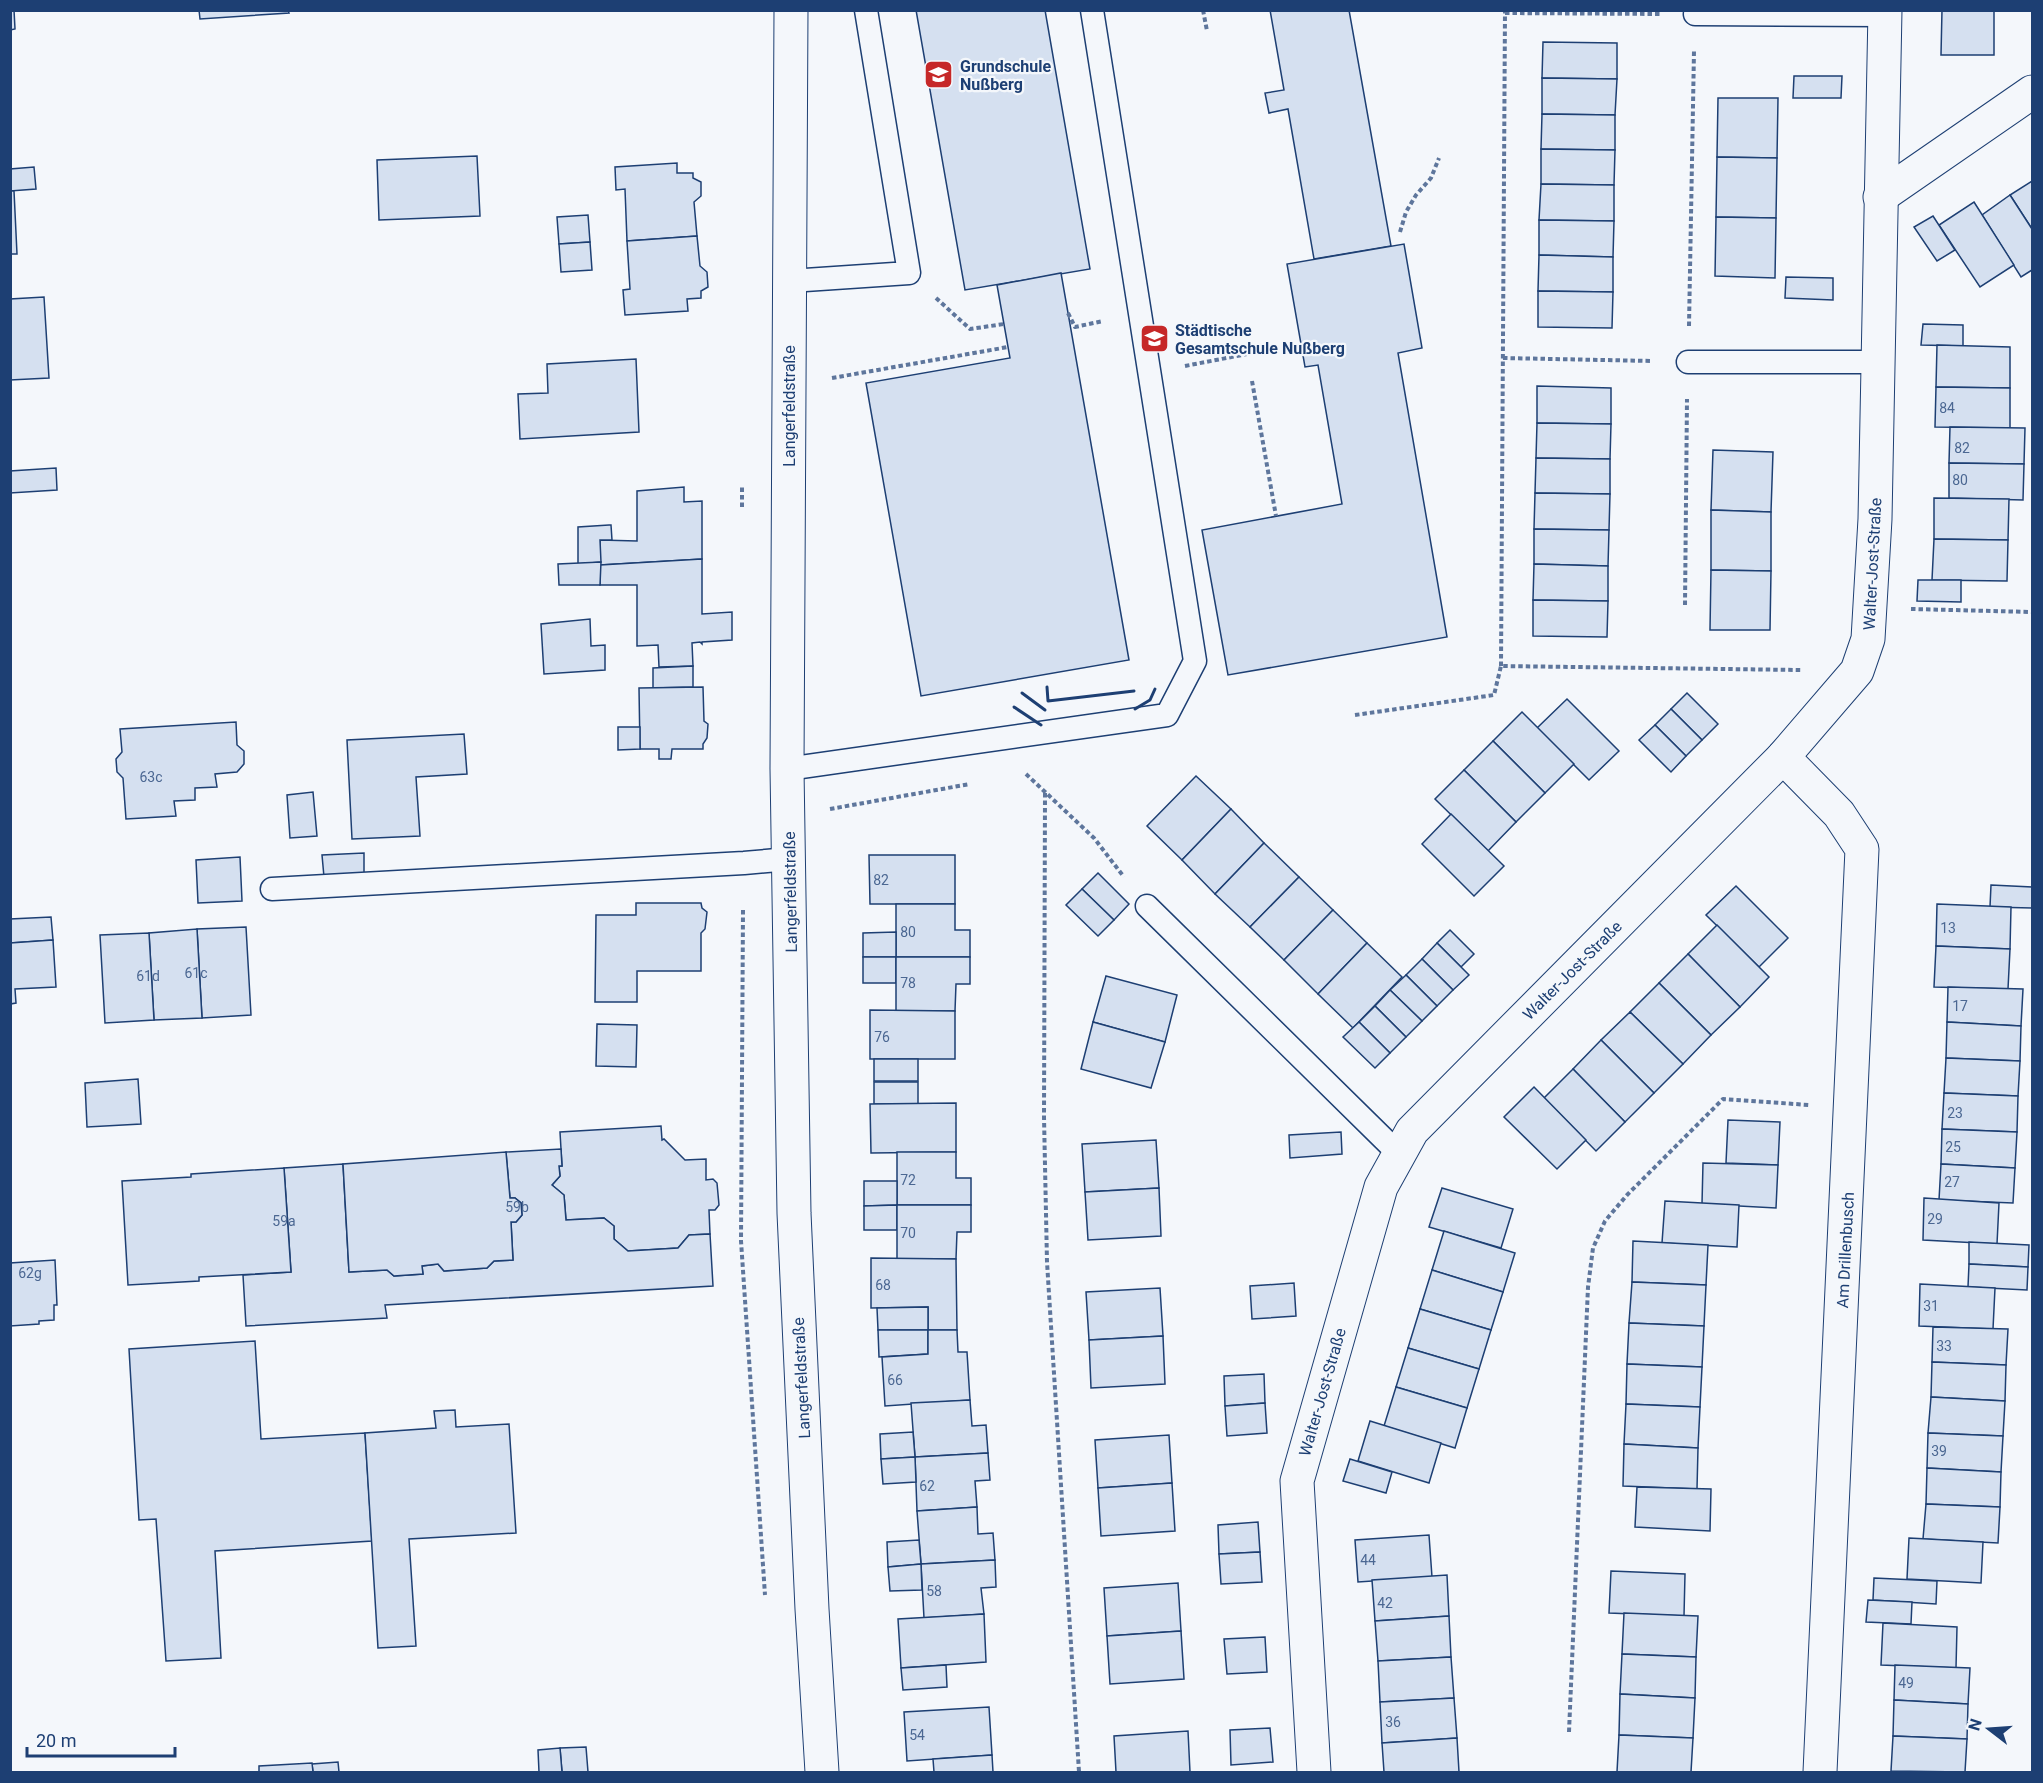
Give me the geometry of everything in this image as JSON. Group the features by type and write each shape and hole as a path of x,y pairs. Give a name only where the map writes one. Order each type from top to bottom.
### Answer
{"street":[{"name":"Langerfeldstraße","path":"791,10 787,769 794,1213 822,1773"},
{"name":"Walter-Jost-Straße","path":"1314,1773 1297,1481 1381,1187 1412,1131 1783,757 1857,671 1868,639 1875,519 1885,13"},
{"path":"1880,197 2032,92"},
{"name":"Am Drillenbusch","path":"1783,757 1839,813 1862,849 1820,1773"}],"lane":[{"path":"790,280 909,273 866,10"},
{"path":"787,769 1167,715 1195,661 1092,10"},
{"path":"1695,14 1885,13"},
{"path":"1688,362 1877,362"},
{"path":"272,889 789,859"},
{"path":"1147,906 1399,1154"}],"path":[{"path":"1203,10 1208,31"},
{"path":"1355,715 1494,695 1501,666 1505,12 1695,14 1685,605"},
{"path":"1400,232 1406,212 1416,195 1431,178 1439,158"},
{"path":"909,273 970,329 1004,324"},
{"path":"1068,313 1075,327 1089,324"},
{"path":"849,375 1008,347"},
{"path":"1187,365 1246,354"},
{"path":"1503,358 1688,362"},
{"path":"1252,381 1276,516"},
{"path":"1871,608 2032,612"},
{"path":"1501,666 1857,671"},
{"path":"1021,736 1023,772 1094,838 1147,906"},
{"path":"789,817 973,784"},
{"path":"1045,793 1044,1117 1047,1262 1079,1773"},
{"path":"1569,1732 1587,1299 1593,1248 1605,1221 1627,1195 1723,1099 1851,1108"}],"building":[{"path":"10,10 14,10 15,29 10,30"},
{"path":"199,10 288,10 289,13 200,19"},
{"path":"916,10 1045,10 1090,269 965,290"},
{"path":"1270,10 1349,10 1391,246 1314,259 1288,109 1269,113 1265,93 1284,90"},
{"path":"1942,10 1994,10 1994,55 1941,55"},
{"path":"1543,42 1617,43 1617,79 1542,78"},
{"path":"1794,76 1842,76 1841,98 1793,98"},
{"path":"1542,78 1617,79 1615,115 1542,114"},
{"path":"1718,98 1778,98 1777,158 1717,157"},
{"path":"1542,114 1615,115 1615,150 1541,149"},
{"path":"1541,149 1615,150 1614,185 1541,184"},
{"path":"477,156 480,216 379,220 377,160"},
{"path":"1717,157 1777,158 1776,218 1716,217"},
{"path":"677,163 677,173 693,173 693,178 701,182 701,196 694,202 697,236 627,241 625,189 616,190 615,167"},
{"path":"34,167 36,189 10,191 10,169"},
{"path":"2032,181 2032,229 2010,195"},
{"path":"1541,184 1614,185 1614,221 1539,220"},
{"path":"10,191 14,191 17,254 10,254"},
{"path":"2010,195 2032,229 2032,270 2021,277 1982,215"},
{"path":"1974,202 2014,265 1980,287 1939,225"},
{"path":"588,215 590,242 559,244 557,217"},
{"path":"1933,216 1955,250 1937,261 1914,227"},
{"path":"1716,217 1776,218 1775,278 1715,276"},
{"path":"1539,220 1614,221 1613,257 1539,255"},
{"path":"697,236 700,266 707,272 708,287 701,291 701,298 687,299 688,311 625,315 623,290 630,289 627,241"},
{"path":"590,242 592,270 561,272 559,244"},
{"path":"1404,244 1422,348 1398,353 1447,637 1228,675 1202,530 1342,504 1318,365 1305,367 1287,264"},
{"path":"1539,255 1613,257 1613,292 1538,291"},
{"path":"1061,273 1129,660 921,696 866,383 1010,358 997,285"},
{"path":"1786,277 1833,278 1833,300 1785,298"},
{"path":"1538,291 1613,292 1612,328 1538,327"},
{"path":"44,297 49,378 10,380 10,299"},
{"path":"1923,324 1963,325 1963,346 1921,345"},
{"path":"1937,345 2010,347 2010,388 1936,387"},
{"path":"636,359 639,432 520,439 518,394 548,393 547,364"},
{"path":"1537,386 1611,388 1611,424 1537,423"},
{"path":"1936,387 2010,388 2010,428 1935,427"},
{"path":"1537,423 1611,424 1610,459 1536,458"},
{"path":"1950,427 2025,428 2024,464 1949,463"},
{"path":"1713,450 1773,452 1771,512 1711,510"},
{"path":"1536,458 1610,459 1610,494 1535,493"},
{"path":"1949,463 2024,464 2023,500 1949,498"},
{"path":"56,468 57,490 10,493 10,471"},
{"path":"684,487 684,502 702,501 702,559 600,565 600,540 637,541 637,491"},
{"path":"1535,493 1610,494 1609,530 1534,529"},
{"path":"1934,498 2009,499 2008,540 1934,539"},
{"path":"1711,510 1771,512 1771,571 1711,570"},
{"path":"611,525 612,540 600,540 601,562 578,564 578,527"},
{"path":"1534,529 1609,530 1608,566 1534,564"},
{"path":"1934,539 2008,540 2007,581 1932,580"},
{"path":"702,559 702,614 732,612 732,640 692,643 693,666 659,667 658,645 637,646 637,585 600,585 600,565"},
{"path":"601,562 600,585 559,585 558,564"},
{"path":"1534,564 1608,566 1608,601 1533,600"},
{"path":"1711,570 1771,571 1770,630 1710,630"},
{"path":"1918,580 1961,580 1961,602 1917,601"},
{"path":"1533,600 1608,601 1607,637 1533,636"},
{"path":"590,619 591,646 605,645 605,670 544,674 541,624"},
{"path":"693,666 693,687 653,688 653,668"},
{"path":"703,687 704,721 708,724 703,749 672,749 671,759 659,759 659,749 640,749 639,688"},
{"path":"1687,693 1718,724 1702,740 1671,709"},
{"path":"1567,699 1619,751 1589,780 1537,728"},
{"path":"1671,709 1702,740 1686,756 1655,725"},
{"path":"1522,712 1574,764 1545,793 1493,741"},
{"path":"236,722 237,745 244,751 244,764 237,772 215,774 217,787 195,788 195,800 174,801 176,816 126,819 123,778 117,772 116,759 122,752 120,729"},
{"path":"1655,725 1686,756 1671,772 1639,740"},
{"path":"618,727 640,727 640,749 618,750"},
{"path":"464,734 467,774 416,777 420,836 352,839 347,740"},
{"path":"1493,741 1545,793 1516,822 1464,770"},
{"path":"1464,770 1516,822 1488,851 1435,799"},
{"path":"1196,776 1231,809 1182,860 1147,826"},
{"path":"313,792 317,836 290,838 287,795"},
{"path":"1231,809 1264,843 1215,894 1182,860"},
{"path":"1451,814 1504,866 1474,896 1422,844"},
{"path":"1264,843 1299,877 1250,927 1215,894"},
{"path":"364,853 364,875 324,877 322,855"},
{"path":"869,855 955,855 955,904 870,904"},
{"path":"240,857 242,901 198,903 196,860"},
{"path":"1098,873 1129,904 1114,920 1082,889"},
{"path":"1299,877 1333,910 1284,960 1250,927"},
{"path":"1991,885 2032,887 2032,908 1990,907"},
{"path":"1736,886 1788,938 1759,967 1706,915"},
{"path":"1082,889 1114,920 1098,936 1066,905"},
{"path":"636,903 701,903 702,908 707,912 705,929 701,933 701,971 637,971 637,1002 595,1002 596,915 636,915"},
{"path":"896,904 955,904 955,930 970,930 970,957 896,957"},
{"path":"1937,904 2011,907 2010,949 1936,946"},
{"path":"1333,910 1367,943 1318,994 1284,960"},
{"path":"51,917 53,940 10,943 10,919"},
{"path":"1717,925 1769,977 1740,1007 1688,954"},
{"path":"246,927 251,1015 202,1018 197,929"},
{"path":"197,929 202,1018 154,1020 149,933"},
{"path":"1450,930 1474,954 1461,967 1437,943"},
{"path":"896,932 896,957 863,957 863,933"},
{"path":"149,933 154,1020 105,1023 100,935"},
{"path":"53,940 56,987 15,989 16,1003 10,1004 10,943"},
{"path":"1367,943 1402,977 1353,1028 1318,994"},
{"path":"1437,943 1469,975 1453,990 1422,959"},
{"path":"1936,946 2010,949 2008,989 1934,987"},
{"path":"1688,954 1740,1007 1711,1035 1659,983"},
{"path":"863,957 896,957 896,983 863,983"},
{"path":"896,957 970,957 970,984 956,984 955,1011 896,1011"},
{"path":"1422,959 1453,990 1437,1006 1406,975"},
{"path":"1406,975 1437,1006 1422,1021 1390,990"},
{"path":"1106,976 1177,995 1165,1042 1093,1022"},
{"path":"1659,983 1711,1035 1683,1064 1630,1012"},
{"path":"1948,987 2023,989 2021,1026 1947,1022"},
{"path":"1390,990 1422,1021 1406,1037 1375,1006"},
{"path":"1375,1006 1406,1037 1390,1053 1359,1022"},
{"path":"870,1010 955,1011 955,1059 870,1059"},
{"path":"1630,1012 1683,1064 1654,1093 1601,1040"},
{"path":"1093,1022 1165,1042 1151,1088 1081,1069"},
{"path":"1359,1022 1390,1053 1375,1068 1343,1037"},
{"path":"1947,1022 2021,1026 2020,1061 1946,1058"},
{"path":"597,1024 637,1025 636,1067 596,1066"},
{"path":"1601,1040 1654,1093 1625,1122 1573,1069"},
{"path":"1946,1058 2020,1061 2018,1096 1944,1093"},
{"path":"874,1059 918,1059 918,1081 874,1081"},
{"path":"1573,1069 1625,1122 1596,1151 1544,1098"},
{"path":"138,1079 141,1124 87,1127 85,1083"},
{"path":"874,1082 918,1082 918,1104 874,1104"},
{"path":"1534,1087 1586,1140 1557,1169 1504,1117"},
{"path":"1944,1093 2018,1096 2017,1132 1942,1129"},
{"path":"956,1103 956,1152 871,1153 870,1104"},
{"path":"1728,1120 1780,1122 1778,1165 1726,1163"},
{"path":"661,1126 662,1140 664,1139 685,1160 706,1159 706,1180 713,1179 717,1183 719,1205 715,1210 709,1210 710,1234 689,1235 678,1248 628,1251 614,1239 614,1226 604,1218 566,1220 564,1195 552,1185 560,1176 559,1166 562,1166 560,1132"},
{"path":"1942,1129 2017,1132 2015,1168 1941,1164"},
{"path":"1341,1132 1342,1154 1290,1158 1289,1135"},
{"path":"1156,1140 1159,1188 1085,1192 1082,1144"},
{"path":"561,1149 560,1176 552,1185 564,1195 566,1220 604,1218 614,1226 614,1239 628,1251 678,1248 689,1235 710,1234 713,1286 385,1305 387,1318 246,1326 243,1275 291,1272 284,1168 343,1164 349,1272 387,1270 394,1276 423,1274 422,1266 438,1264 444,1271 487,1268 494,1261 513,1260 511,1222 516,1222 522,1215 521,1203 515,1198 510,1198 506,1152"},
{"path":"506,1152 510,1198 515,1198 521,1203 522,1215 516,1222 511,1222 513,1260 494,1261 487,1268 444,1271 438,1264 422,1266 423,1274 394,1276 387,1270 349,1272 343,1164"},
{"path":"897,1152 956,1152 956,1178 971,1178 971,1205 897,1205"},
{"path":"1703,1163 1778,1165 1776,1208 1702,1204"},
{"path":"1941,1164 2015,1168 2013,1203 1939,1200"},
{"path":"284,1168 291,1272 199,1277 199,1281 128,1285 122,1181"},
{"path":"864,1181 897,1181 897,1205 864,1206"},
{"path":"1159,1188 1161,1236 1088,1240 1085,1192"},
{"path":"1442,1188 1513,1209 1501,1248 1429,1227"},
{"path":"1924,1198 1999,1203 1997,1244 1923,1240"},
{"path":"1665,1201 1739,1205 1737,1247 1662,1243"},
{"path":"897,1205 897,1230 864,1230 864,1206"},
{"path":"897,1205 971,1205 971,1232 957,1232 956,1259 897,1259"},
{"path":"1444,1231 1515,1253 1503,1292 1432,1270"},
{"path":"1633,1241 1708,1245 1706,1285 1632,1282"},
{"path":"1969,1242 2029,1245 2028,1267 1969,1264"},
{"path":"871,1258 956,1259 957,1330 928,1330 928,1307 871,1308"},
{"path":"55,1260 57,1305 54,1305 54,1320 39,1321 39,1324 10,1326 10,1263"},
{"path":"1969,1264 2028,1267 2027,1290 1968,1287"},
{"path":"1432,1270 1503,1292 1491,1330 1420,1309"},
{"path":"1632,1282 1706,1285 1704,1326 1629,1323"},
{"path":"1294,1283 1296,1316 1252,1319 1250,1286"},
{"path":"1920,1284 1995,1288 1993,1329 1919,1326"},
{"path":"1160,1288 1163,1336 1089,1340 1086,1292"},
{"path":"928,1307 928,1330 878,1330 877,1308"},
{"path":"1420,1309 1491,1330 1479,1369 1408,1348"},
{"path":"1629,1323 1704,1326 1702,1367 1627,1364"},
{"path":"1933,1327 2008,1329 2006,1365 1932,1362"},
{"path":"878,1330 928,1330 928,1354 879,1357"},
{"path":"928,1330 957,1330 958,1352 967,1352 970,1400 885,1406 882,1357 928,1354"},
{"path":"1163,1336 1165,1384 1091,1388 1089,1340"},
{"path":"255,1341 261,1439 365,1433 372,1541 215,1551 221,1658 166,1661 156,1519 139,1520 129,1349"},
{"path":"1408,1348 1479,1369 1467,1408 1396,1387"},
{"path":"1932,1362 2006,1365 2005,1401 1931,1397"},
{"path":"1627,1364 1702,1367 1700,1407 1626,1404"},
{"path":"1264,1374 1265,1403 1225,1406 1224,1376"},
{"path":"1396,1387 1467,1408 1455,1448 1384,1426"},
{"path":"1931,1397 2005,1401 2003,1436 1928,1433"},
{"path":"970,1400 972,1426 986,1425 988,1453 915,1457 911,1403"},
{"path":"1265,1403 1267,1433 1227,1436 1225,1406"},
{"path":"1626,1404 1700,1407 1698,1448 1624,1444"},
{"path":"455,1410 456,1427 509,1424 516,1533 409,1539 416,1646 378,1648 365,1433 436,1428 434,1411"},
{"path":"1370,1421 1441,1443 1429,1483 1358,1461"},
{"path":"913,1432 915,1457 881,1459 880,1434"},
{"path":"1928,1433 2003,1436 2001,1472 1927,1468"},
{"path":"1169,1435 1172,1483 1098,1488 1095,1440"},
{"path":"1624,1444 1698,1448 1697,1489 1623,1486"},
{"path":"988,1453 990,1480 975,1481 977,1507 917,1511 915,1457"},
{"path":"915,1457 916,1482 883,1484 881,1459"},
{"path":"1350,1459 1392,1472 1386,1493 1343,1481"},
{"path":"1927,1468 2001,1472 2000,1507 1926,1504"},
{"path":"1172,1483 1175,1531 1101,1536 1098,1488"},
{"path":"1637,1487 1711,1489 1710,1531 1635,1527"},
{"path":"1926,1504 2000,1507 1998,1543 1923,1539"},
{"path":"977,1507 978,1534 993,1533 995,1560 921,1564 917,1511"},
{"path":"1258,1522 1260,1552 1219,1554 1218,1525"},
{"path":"1429,1535 1432,1577 1358,1582 1355,1540"},
{"path":"1909,1538 1983,1542 1981,1583 1907,1579"},
{"path":"919,1540 921,1564 888,1567 887,1542"},
{"path":"1260,1552 1262,1582 1221,1584 1219,1554"},
{"path":"995,1560 996,1587 981,1588 984,1614 924,1618 921,1564"},
{"path":"921,1564 922,1590 890,1591 888,1567"},
{"path":"1611,1571 1685,1574 1684,1616 1609,1613"},
{"path":"1447,1575 1449,1616 1375,1621 1372,1580"},
{"path":"1874,1578 1937,1581 1936,1604 1873,1600"},
{"path":"1178,1583 1181,1631 1107,1636 1104,1588"},
{"path":"1868,1600 1912,1602 1911,1624 1866,1622"},
{"path":"1624,1613 1698,1616 1696,1657 1622,1654"},
{"path":"984,1614 986,1662 901,1668 898,1619"},
{"path":"1449,1616 1451,1657 1378,1661 1375,1621"},
{"path":"1883,1623 1957,1627 1956,1668 1881,1665"},
{"path":"1181,1631 1184,1679 1110,1684 1107,1636"},
{"path":"1265,1637 1267,1672 1227,1674 1224,1639"},
{"path":"1622,1654 1696,1657 1695,1698 1620,1694"},
{"path":"1451,1657 1454,1698 1380,1702 1378,1661"},
{"path":"946,1665 947,1687 903,1690 901,1668"},
{"path":"1895,1665 1970,1668 1968,1704 1894,1700"},
{"path":"1620,1694 1695,1698 1693,1738 1619,1735"},
{"path":"1454,1698 1457,1738 1382,1743 1380,1702"},
{"path":"1894,1700 1968,1704 1967,1739 1893,1736"},
{"path":"989,1707 992,1755 907,1761 904,1712"},
{"path":"1270,1728 1273,1762 1231,1765 1230,1730"},
{"path":"1188,1731 1190,1772 1116,1772 1114,1736"},
{"path":"1619,1735 1693,1738 1691,1772 1617,1772"},
{"path":"1893,1736 1967,1739 1965,1772 1891,1771"},
{"path":"1457,1738 1459,1772 1384,1772 1382,1743"},
{"path":"586,1747 588,1772 562,1772 560,1748"},
{"path":"560,1748 562,1772 539,1772 538,1750"},
{"path":"992,1755 993,1772 934,1772 933,1759"},
{"path":"338,1762 339,1772 313,1772 312,1764"},
{"path":"312,1763 313,1772 259,1772 259,1766"}],"wall":[{"path":"1047,687 1048,701 1134,691"},
{"path":"1135,709 1150,700 1155,689"},
{"path":"1022,693 1045,710"},
{"path":"1014,707 1041,725"}],"place":[{"name":"Grundschule Nußberg","path":"939,75"},
{"name":"Städtische Gesamtschule Nußberg","path":"1154,339"}]}
